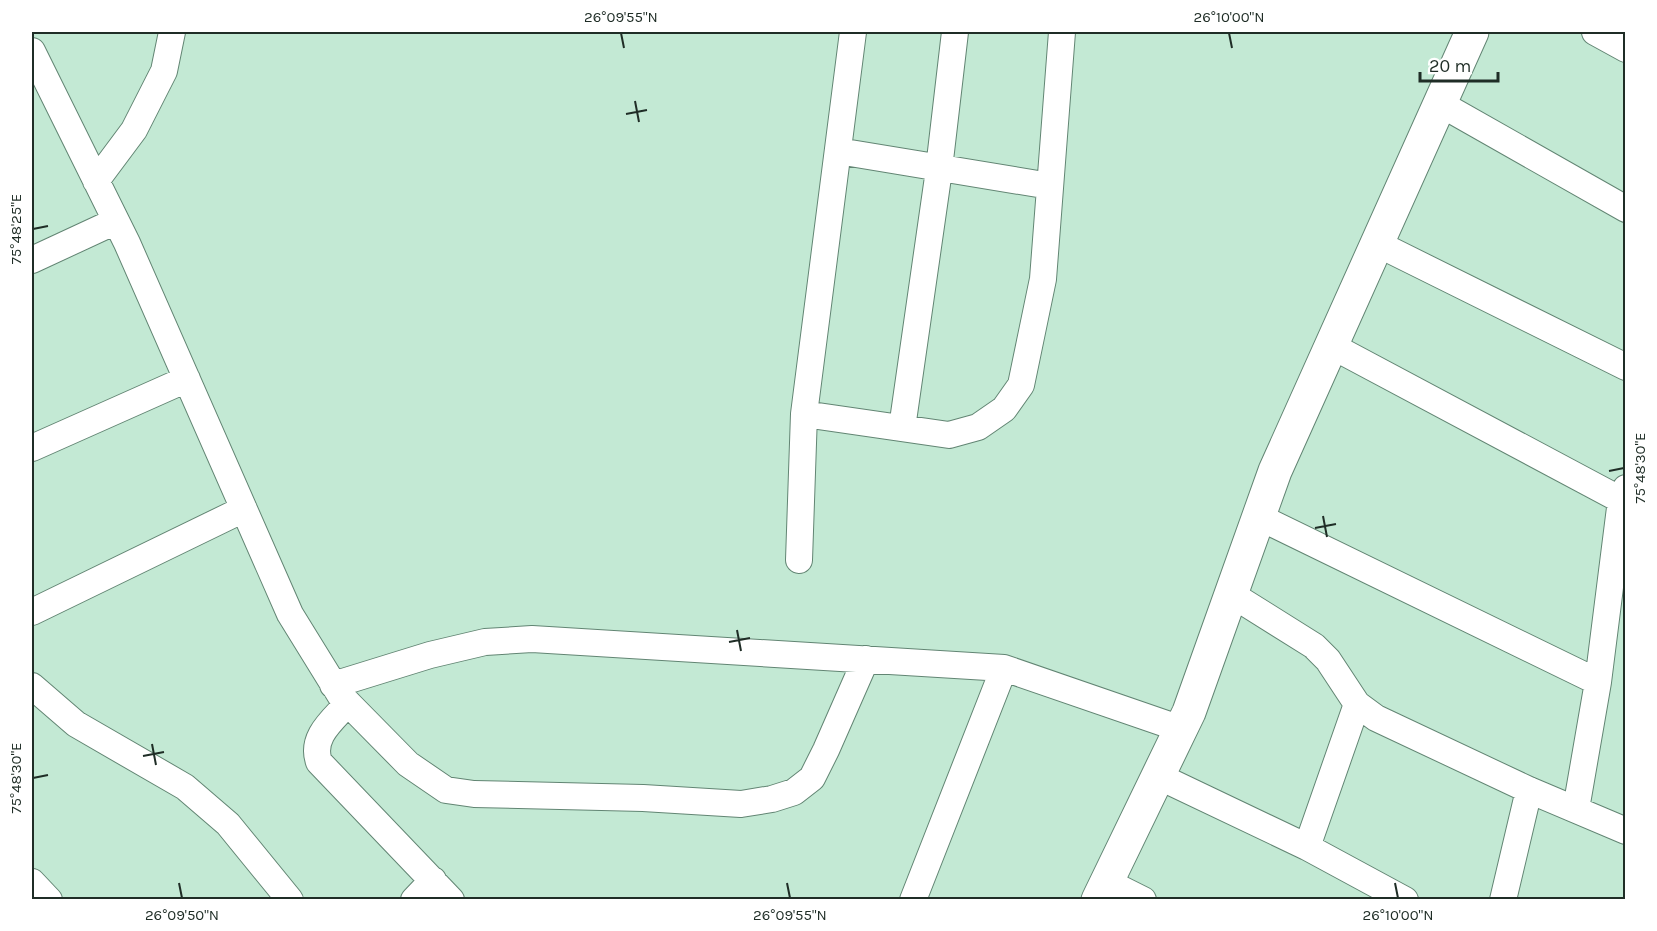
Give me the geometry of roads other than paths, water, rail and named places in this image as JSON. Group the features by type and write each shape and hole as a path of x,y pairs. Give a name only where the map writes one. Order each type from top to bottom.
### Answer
{"street":[{"path":"96,181 134,130 164,71 172,32"},
{"path":"799,560 804,414 853,32"},
{"path":"902,428 939,169 955,32"},
{"path":"804,414 949,435 978,427 1004,409 1021,385 1043,279 1062,32"},
{"path":"1143,900 1102,891 1189,712 1275,471 1472,32"},
{"path":"1595,32 1626,49"},
{"path":"32,51 116,221 290,614 340,694 408,764 446,790 474,794 643,798 741,804 772,799 794,792 812,777 866,659"},
{"path":"1439,103 1626,209"},
{"path":"838,151 1050,186"},
{"path":"32,260 116,221"},
{"path":"1378,243 1626,367"},
{"path":"1332,346 1623,494 1598,682 1576,809"},
{"path":"32,448 187,379"},
{"path":"32,612 244,508"},
{"path":"1258,517 1598,682"},
{"path":"1231,594 1314,646 1328,660 1357,704 1376,718 1529,790 1626,831"},
{"path":"451,900 319,762 316,753 317,743 340,694 441,652 485,642 532,639 1004,668 1181,729"},
{"path":"913,900 1004,668"},
{"path":"32,686 76,724 186,788 228,824 290,900"},
{"path":"1307,847 1357,704"},
{"path":"1158,776 1307,847 1406,900"},
{"path":"1503,900 1529,790"},
{"path":"414,900 433,880"},
{"path":"32,882 49,900"}]}
